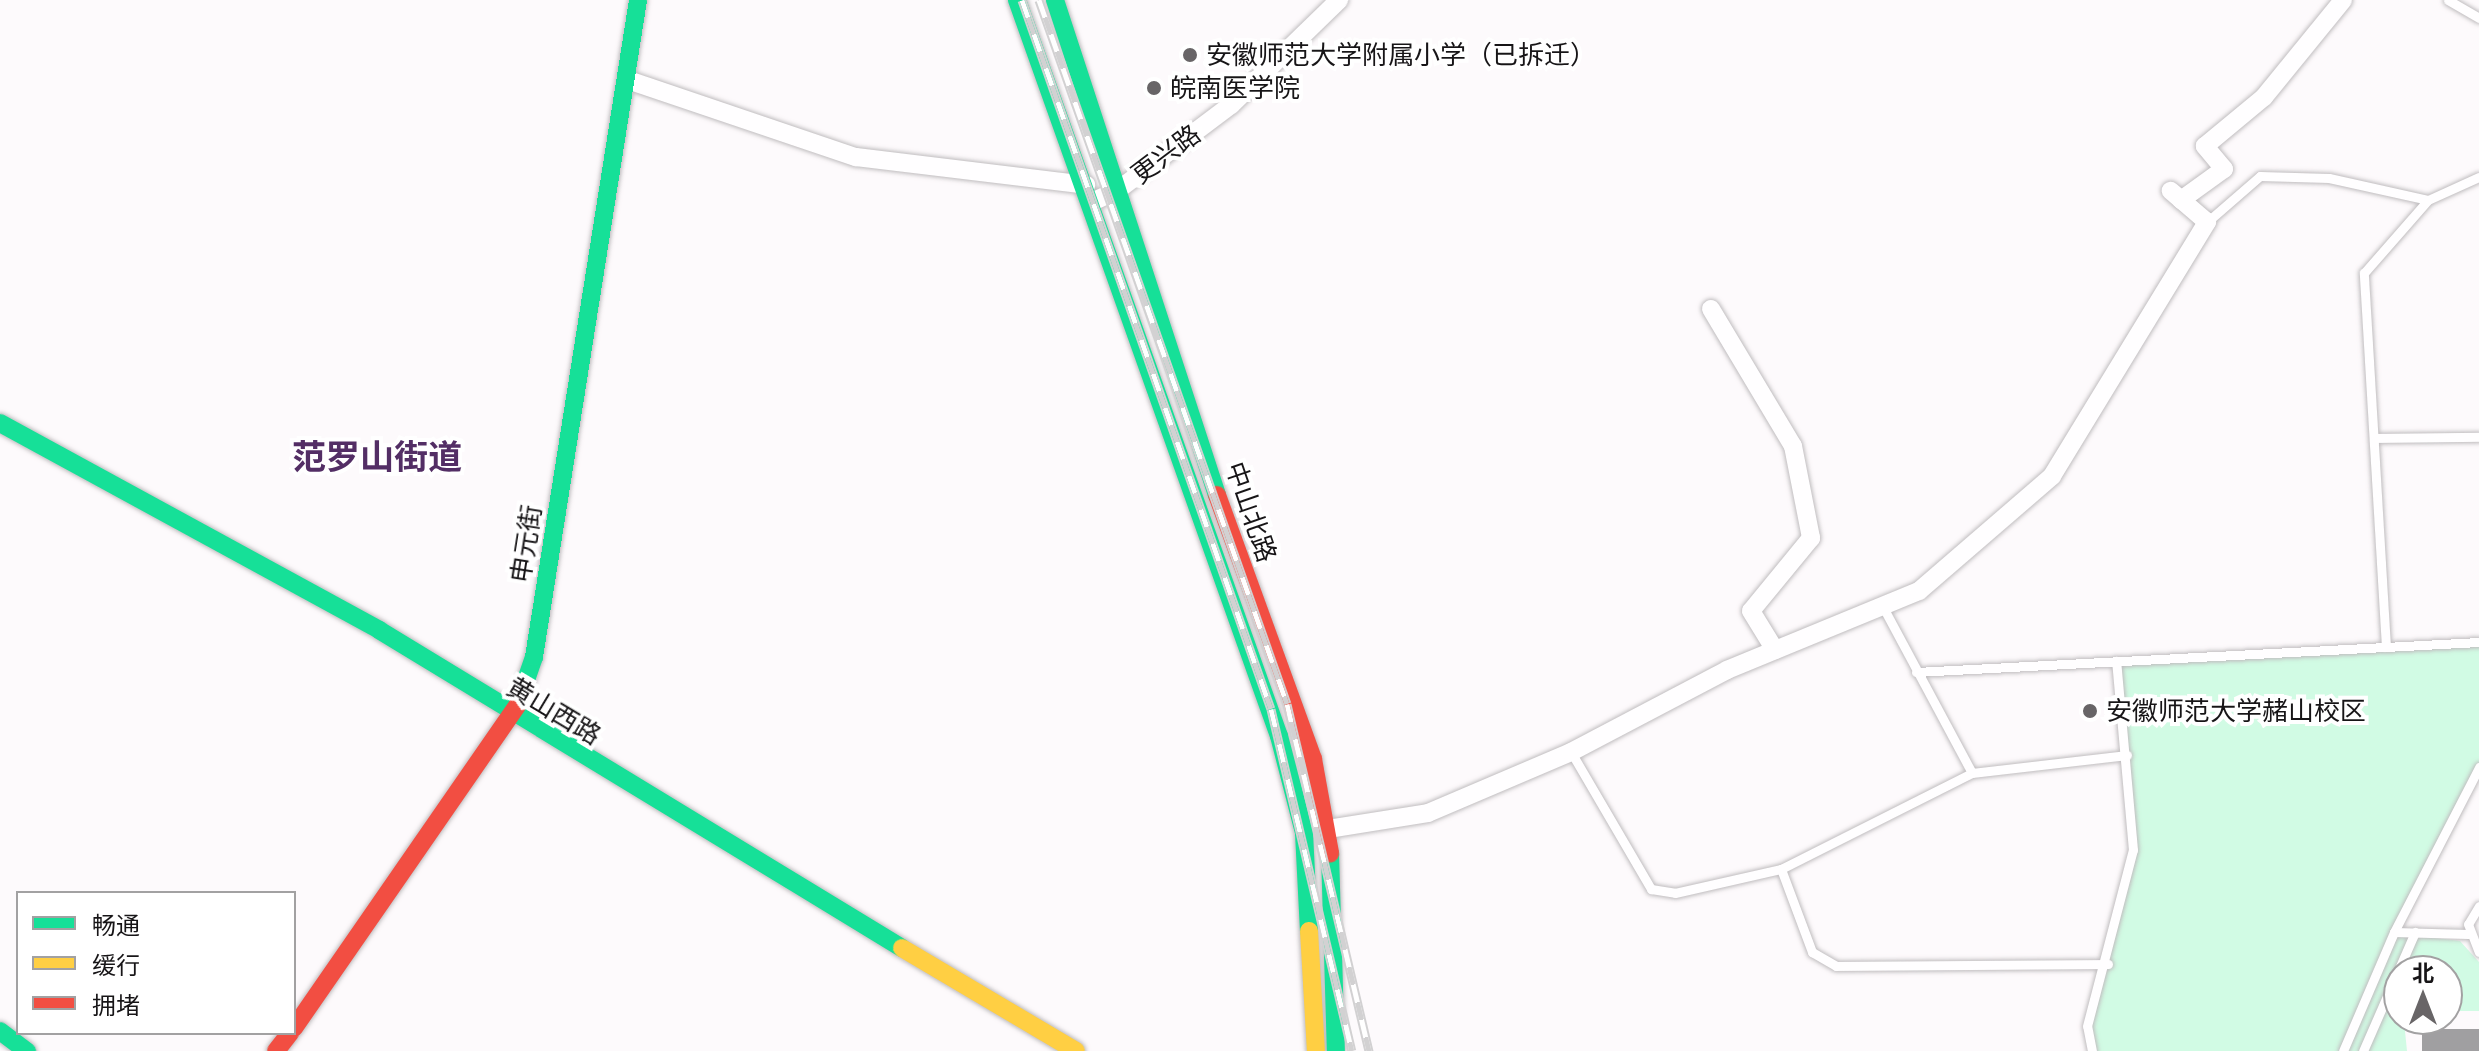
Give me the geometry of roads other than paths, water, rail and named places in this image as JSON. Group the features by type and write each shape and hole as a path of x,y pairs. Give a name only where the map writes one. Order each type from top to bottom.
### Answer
{"street":[{"name":"申元街","path":"296,1025 513,717 534,657 628,80 638,0"},
{"path":"1017,0 1089,193 1283,749 1304,833 1316,1051"},
{"name":"中山北路","path":"1055,0 1231,538 1313,759 1328,829 1336,1051"},
{"name":"更兴路","path":"1089,193 1118,190 1231,105 1339,0"},
{"path":"1328,829 1428,813 1571,752 1775,650 1919,591 2052,476 2207,222 2176,195 2224,169 2205,146 2264,97 2343,0"},
{"path":"628,80 856,157 1089,193"},
{"path":"1711,309 1793,446 1811,538 1751,611 1775,650"},
{"name":"黄山西路","path":"0,423 379,630 513,717 1076,1051"},
{"path":"0,1031 27,1051"},
{"path":"276,1051 288,1035"}],"lane":[{"path":"2448,0 2479,18"},
{"path":"2207,222 2260,176 2329,178 2428,200"},
{"path":"2386,647 2364,273 2428,200 2479,177"},
{"path":"2376,438 2479,437"},
{"path":"1883,607 1972,773"},
{"path":"1916,672 2479,642"},
{"path":"2092,1051 2087,1026 2108,964 2133,850 2127,755 2116,661"},
{"path":"1571,752 1651,889 1675,893 1781,869 1972,773 2127,755"},
{"path":"2343,1051 2394,932 2479,767"},
{"path":"1781,869 1812,952 1836,966 2108,964"},
{"path":"2468,934 2479,906"},
{"path":"2394,932 2468,934"},
{"path":"2363,1051 2415,932"},
{"path":"2468,934 2479,952"}],"railway":[{"path":"1022,0 1271,709 1352,1051"},
{"path":"1039,0 1287,704 1369,1051"}],"place":[{"name":"安徽师范大学附属小学（已拆迁）","path":"1190,55"},
{"name":"皖南医学院","path":"1154,88"},
{"name":"安徽师范大学赭山校区","path":"2090,711"}],"district":[{"name":"范罗山街道","path":"377,457"}]}
